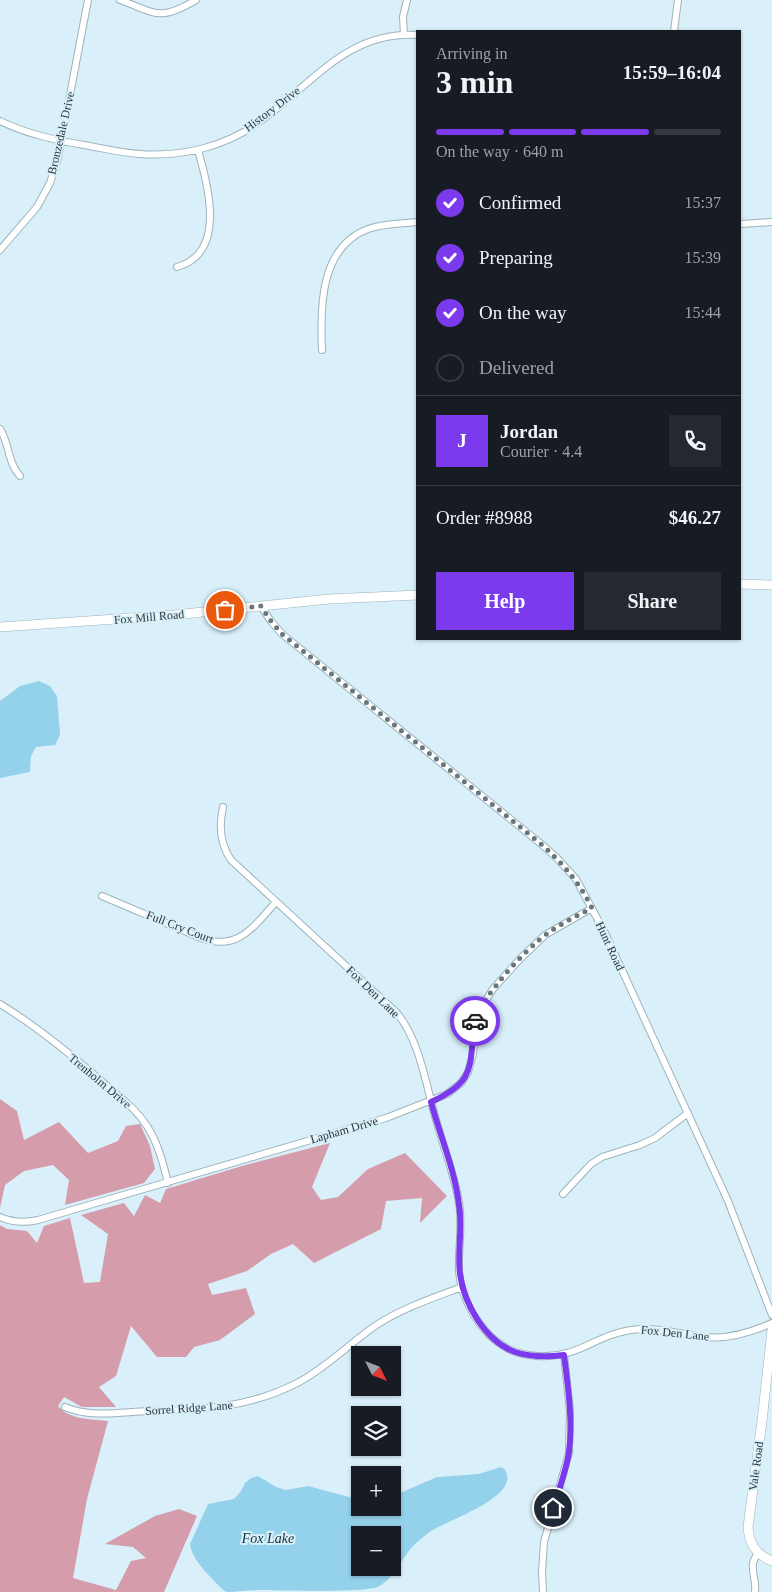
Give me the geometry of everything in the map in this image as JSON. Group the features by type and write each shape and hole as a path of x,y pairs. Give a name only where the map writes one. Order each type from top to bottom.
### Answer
{"main road":[{"path":"741,584 772,585"},
{"name":"Fox Mill Road","path":"0,627 174,615 329,599 416,595"},
{"name":"Vale Road","path":"758,1554 750,1543 748,1527 772,1330"},
{"path":"758,1554 772,1561"}],"street":[{"name":"Bronzedale Drive","path":"0,250 38,207 55,167 88,0"},
{"path":"120,0 145,11 160,14 178,10 196,0"},
{"path":"404,34 403,17 407,0"},
{"path":"674,30 678,0"},
{"name":"History Drive","path":"0,121 30,133 61,142 139,154 168,154 198,150 228,139 257,124 325,67 353,48 374,39 404,34 416,35"},
{"path":"177,267 190,262 200,252 209,227 210,200 198,150"},
{"path":"322,350 326,279 336,256 349,241 367,230 388,224 416,222"},
{"path":"741,224 772,222"},
{"path":"0,429 6,440 10,461 20,476"},
{"name":"Hunt Road","path":"261,606 282,634 556,857 576,879 592,908 728,1200 772,1315"},
{"name":"Fox Den Lane","path":"223,807 220,823 221,833 228,855 235,864 397,1013 413,1041 459,1204 459,1272 462,1287 479,1322 486,1331 504,1347 514,1352 536,1356 564,1355 611,1335 631,1329 712,1337 742,1334 772,1323"},
{"name":"Full Cry Court","path":"102,896 201,938 218,942 230,941 245,934 276,902"},
{"name":"Lapham Drive","path":"0,1217 20,1222 38,1220 386,1118 431,1102 456,1088 468,1072 473,1054 476,1016 498,984 544,935 592,908"},
{"name":"Trenholm Drive","path":"0,1004 38,1029 132,1108 145,1122 154,1138 168,1183"},
{"path":"563,1194 587,1166 602,1157 640,1145 655,1138 688,1113"},
{"name":"Sorrel Ridge Lane","path":"65,1407 79,1412 105,1413 186,1410 224,1407 260,1398 284,1389 314,1374 383,1321 426,1300 462,1287"},
{"path":"543,1592 544,1542 569,1453 570,1411 564,1355"},
{"path":"755,1592 756,1584 752,1568 753,1560 758,1554"}],"shaded area":[{"path":"0,1099 17,1111 24,1140 59,1122 88,1153 118,1141 126,1126 140,1124 150,1146 155,1169 144,1183 65,1205 69,1180 53,1165 24,1171 5,1185 0,1208"},
{"path":"330,1143 312,1187 321,1200 338,1197 368,1169 405,1153 447,1196 420,1223 422,1198 386,1201 381,1229 314,1263 293,1244 271,1254 247,1271 208,1284 212,1295 246,1288 255,1314 220,1340 194,1347 186,1357 157,1357 131,1326 116,1376 99,1387 116,1407 82,1407 64,1397 58,1406 63,1411 74,1416 108,1421 87,1499 73,1578 116,1590 131,1561 146,1558 133,1547 105,1544 155,1516 179,1509 197,1516 164,1592 0,1592 0,1225 7,1229 27,1231 37,1243 44,1226 70,1218 84,1283 100,1282 108,1234 81,1215 124,1203 134,1216 145,1195 160,1203 166,1189 242,1166"}],"water":[{"path":"39,681 50,686 57,696 60,735 55,745 36,747 31,756 30,772 0,778 0,701 20,686"},
{"name":"Fox Lake","path":"501,1467 507,1474 506,1484 490,1501 431,1531 410,1549 401,1562 401,1526 351,1526 351,1576 391,1576 386,1582 375,1588 335,1591 261,1590 227,1592 223,1590 194,1557 190,1544 208,1504 234,1499 245,1483 251,1478 258,1476 276,1487 286,1490 308,1486 351,1498 351,1516 401,1516 401,1493 437,1477 479,1474"}],"way so far":[{"path":"225,610 261,606 282,634 490,801 556,857 576,879 592,908 550,931 534,944 494,989 481,1007 475,1021"}],"route":[{"path":"475,1021 473,1054 468,1072 456,1088 431,1102 459,1204 459,1272 466,1298 479,1322 504,1347 521,1354 536,1356 564,1355 570,1411 569,1453 553,1508"}]}
